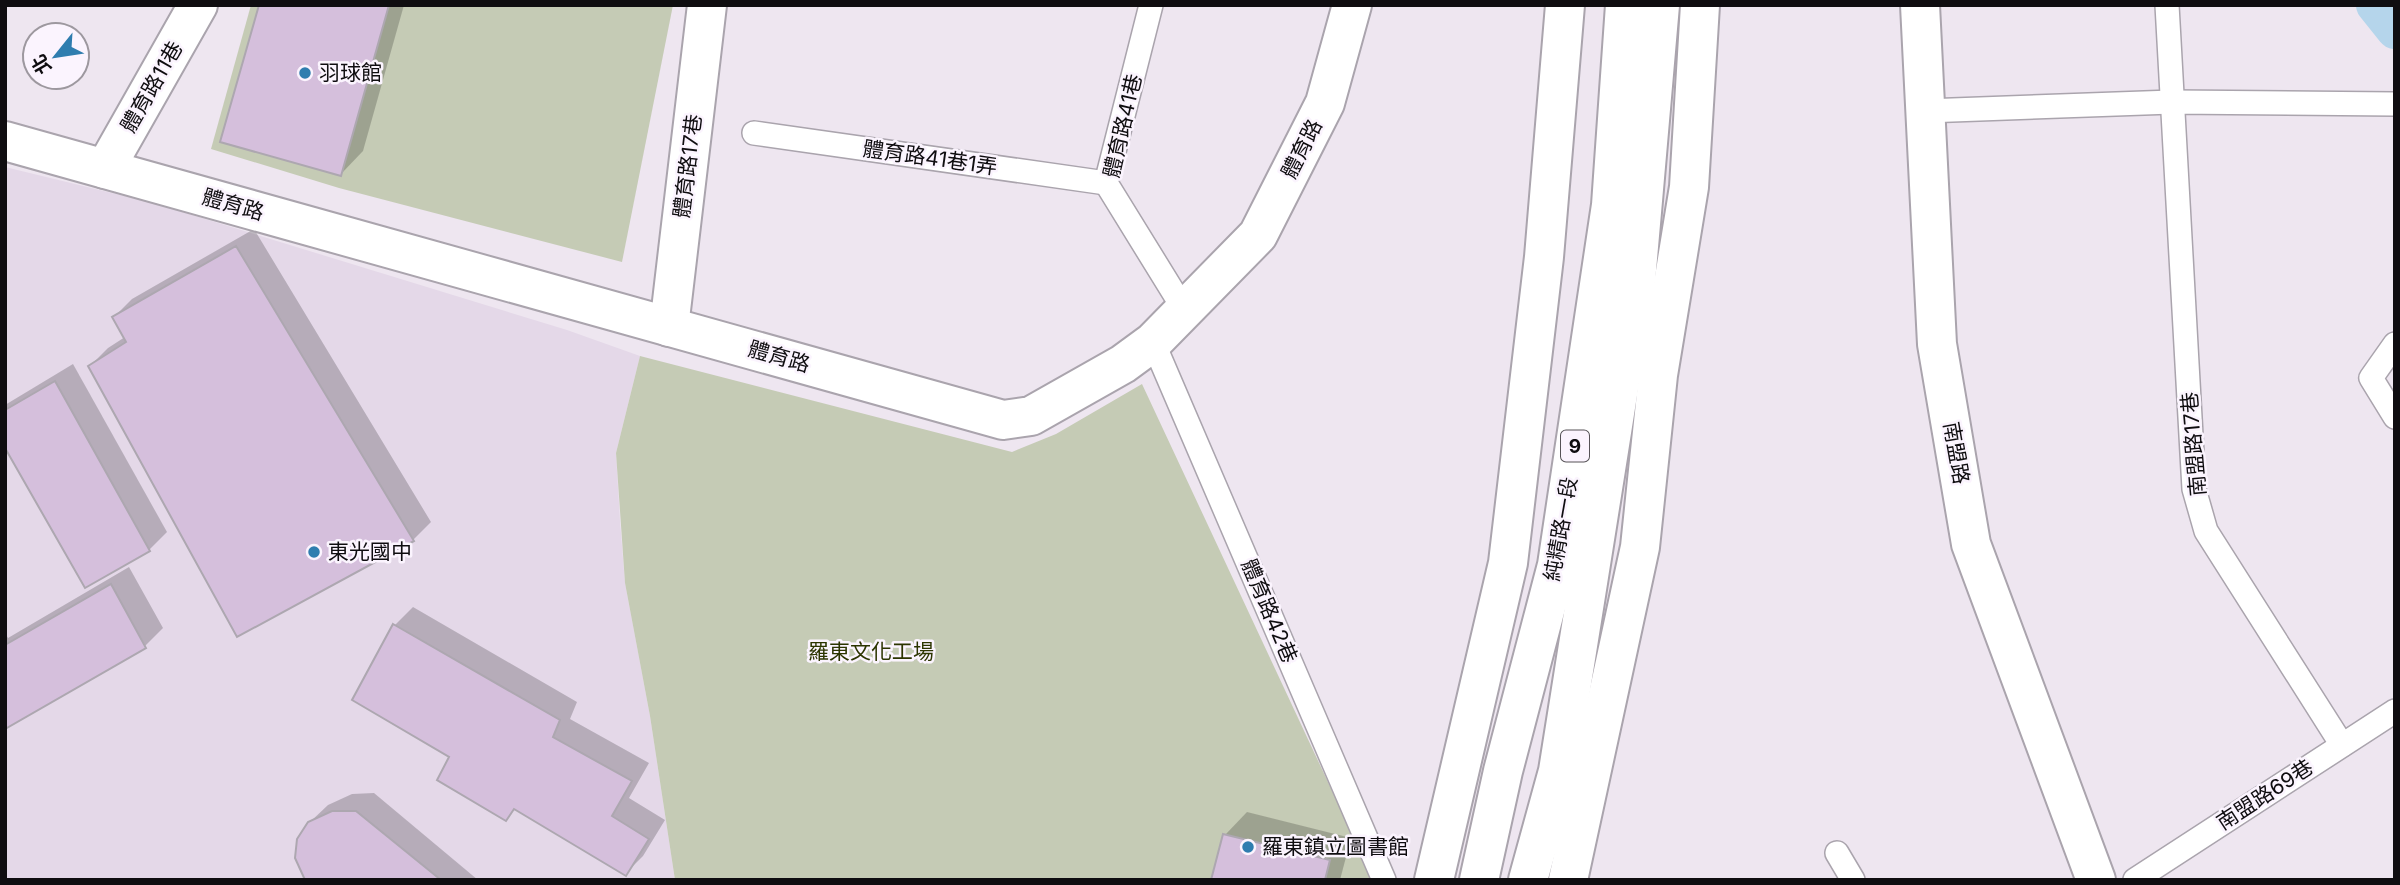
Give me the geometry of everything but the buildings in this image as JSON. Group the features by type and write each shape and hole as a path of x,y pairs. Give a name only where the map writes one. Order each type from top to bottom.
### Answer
{"main road":[{"name":"體育路11巷","path":"105,169 198,5"},
{"name":"體育路17巷","path":"669,327 707,5"},
{"name":"體育路","path":"5,141 1003,420 1031,416 1124,364 1153,342 1258,235 1325,103 1352,5"},
{"path":"1434,880 1508,563 1544,257 1565,5"},
{"name":"純精路一段","path":"1479,880 1503,771 1557,565 1611,205 1625,5"},
{"name":"純精路一段","path":"1528,880 1558,771 1636,281 1660,5"},
{"path":"1568,880 1640,547 1658,375 1689,187 1700,5"},
{"name":"南盟路","path":"1920,5 1937,344 1971,544 2096,880"}],"lane":[{"name":"體育路41巷","path":"1151,5 1107,183 1185,311"},
{"name":"南盟路17巷","path":"2167,5 2194,489 2206,531 2342,745"},
{"path":"1925,111 2172,102 2395,104"},
{"name":"體育路41巷1弄","path":"754,133 1107,183"},
{"name":"體育路42巷","path":"1153,342 1384,880"},
{"path":"2395,344 2371,378 2395,417"},
{"name":"南盟路69巷","path":"2135,880 2395,712"},
{"path":"1837,853 1853,880"}],"shaded area":[{"name":"東光國中","path":"5,167 153,203 567,330 640,356 616,453 620,521 625,583 650,716 675,880 5,880"}],"green space":[{"path":"251,5 673,5 622,262 339,188 211,149"},
{"name":"羅東文化工場","path":"640,356 1012,452 1056,434 1142,384 1356,842 1371,880 675,880 650,716 625,583 616,453"}],"waterway":[{"path":"2375,5 2395,30"},
{"path":"2382,13 2386,5"}],"place":[{"name":"羽球館","path":"305,73"},
{"name":"東光國中","path":"314,552"},
{"name":"羅東鎮立圖書館","path":"1248,847"}]}
